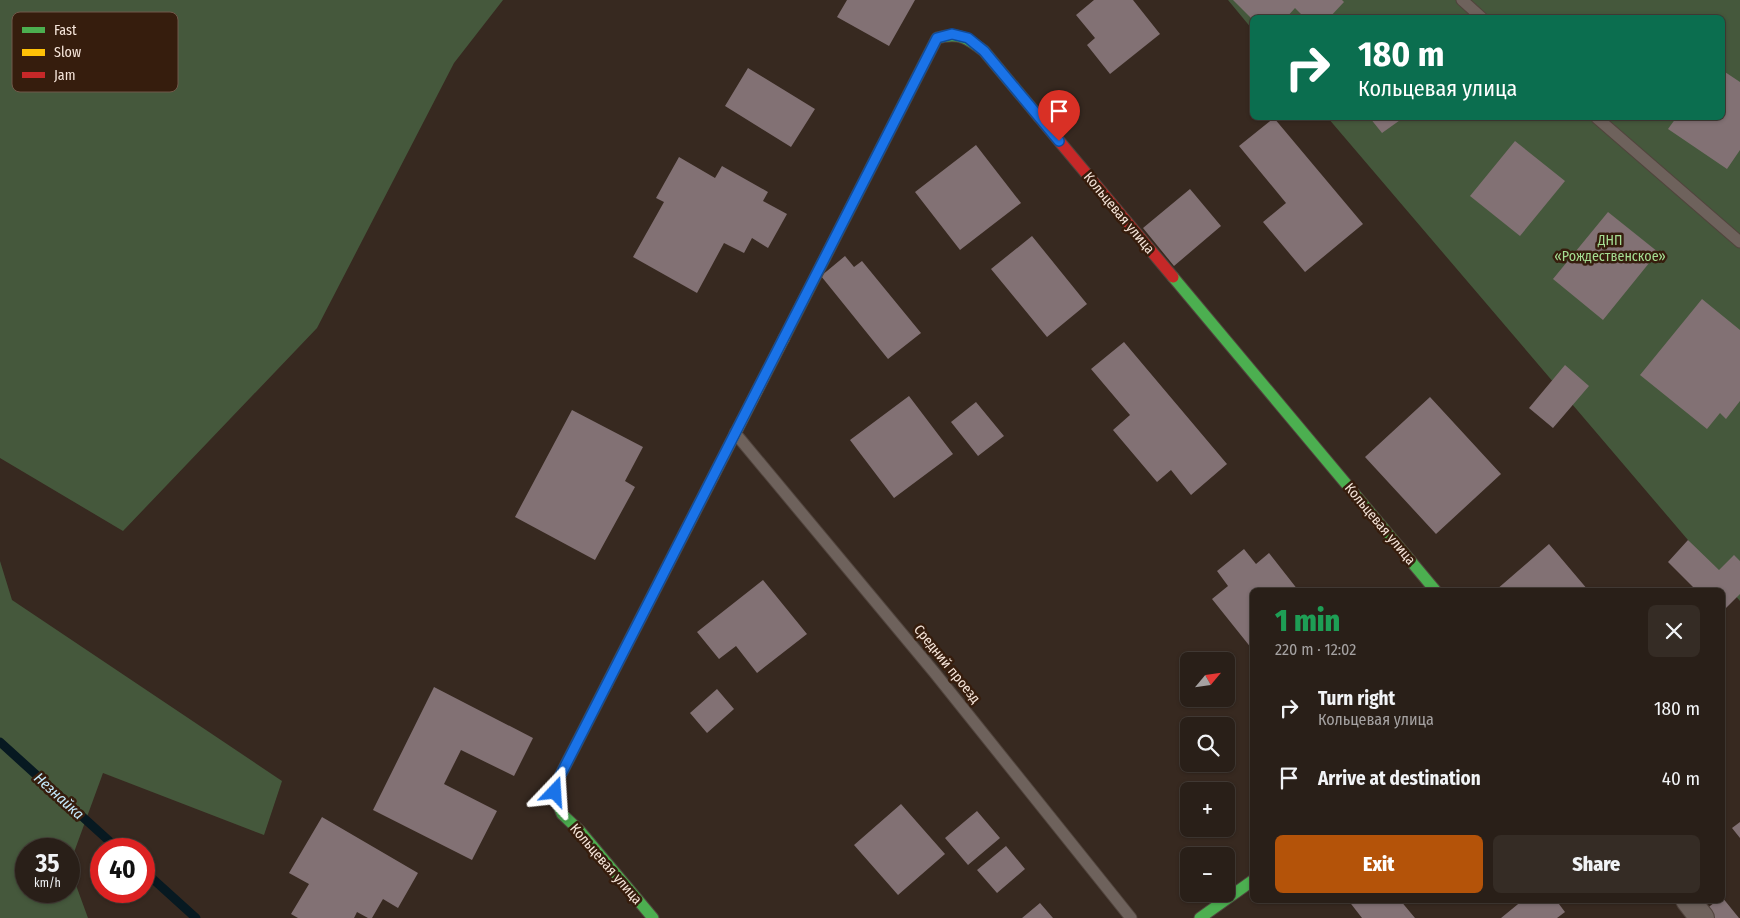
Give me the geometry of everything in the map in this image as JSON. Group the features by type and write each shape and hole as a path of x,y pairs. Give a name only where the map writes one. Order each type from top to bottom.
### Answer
{"street":[{"name":"Кольцевая улица","path":"653,918 580,831 566,819 557,806 555,792 559,778 937,38 952,34 968,38 984,51 1433,588"},
{"path":"1200,918 1250,882"},
{"path":"1690,903 1702,918"}],"lane":[{"path":"1462,0 1479,15"},
{"path":"1599,120 1740,242"},
{"name":"Средний проезд","path":"735,433 934,672 1130,918"}],"green space":[{"path":"0,0 503,0 454,63 317,328 123,531 0,458"},
{"name":"ДНП «Рождественское»","path":"1228,0 1740,0 1740,601 1330,120 1725,120 1725,15 1250,15 1250,27"},
{"path":"0,561 12,600 282,781 264,835 103,773 79,838 15,838 15,903 80,903 80,896 88,918 0,918"}],"building":[{"path":"847,0 915,0 889,46 837,17"},
{"path":"1094,0 1133,0 1160,34 1110,74 1087,45 1095,38 1076,15"},
{"path":"1233,0 1342,0 1344,2 1332,15 1302,15 1295,8 1289,15 1250,15 1250,17"},
{"path":"748,68 815,109 791,147 725,106"},
{"path":"1725,72 1740,82 1740,150 1727,169 1668,129 1675,120 1725,120"},
{"path":"1272,120 1276,120 1363,224 1305,272 1263,222 1286,203 1239,146"},
{"path":"1372,120 1400,120 1382,133"},
{"path":"1515,141 1565,181 1520,236 1470,196"},
{"path":"976,145 1021,203 960,250 915,192"},
{"path":"679,157 715,178 722,166 768,192 763,201 787,214 768,248 752,238 744,253 724,243 697,293 633,257 664,202 656,198"},
{"path":"1190,189 1221,226 1174,266 1143,228"},
{"path":"1608,212 1658,252 1603,320 1553,279"},
{"path":"1032,236 1087,304 1047,337 991,269"},
{"path":"845,256 854,267 862,261 921,333 888,359 821,276"},
{"path":"1702,299 1740,330 1740,401 1726,419 1720,413 1707,429 1640,375"},
{"path":"1124,342 1227,464 1191,495 1171,470 1157,482 1113,430 1130,415 1091,369"},
{"path":"1565,365 1589,386 1553,428 1529,408"},
{"path":"909,396 953,454 894,498 850,440"},
{"path":"1430,397 1501,474 1436,534 1365,457"},
{"path":"976,402 1004,436 978,456 951,422"},
{"path":"572,410 643,447 625,481 635,487 595,560 515,517"},
{"path":"1688,540 1719,570 1734,555 1740,561 1740,594 1725,609 1725,588 1694,588 1668,562"},
{"path":"1549,544 1586,588 1498,588"},
{"path":"1244,549 1256,564 1269,553 1296,588 1250,588 1250,646 1212,599 1228,586 1217,571"},
{"path":"763,580 807,634 757,673 736,646 719,659 697,632"},
{"path":"434,687 533,738 514,776 461,750 444,784 497,811 472,860 373,810"},
{"path":"717,689 734,709 707,733 690,713"},
{"path":"901,804 945,854 898,895 854,845"},
{"path":"977,811 1000,838 968,865 945,838"},
{"path":"322,817 418,873 398,908 383,899 372,918 357,912 354,918 298,918 291,914 309,884 289,873"},
{"path":"1740,822 1740,838 1732,828"},
{"path":"1006,846 1025,869 997,893 977,870"},
{"path":"1725,901 1739,918 1694,918 1714,903 1725,903"},
{"path":"1040,903 1053,918 1022,918"},
{"path":"1350,903 1402,903 1415,918 1362,918"},
{"path":"1519,903 1558,903 1565,912 1557,918 1501,918"}],"waterway":[{"name":"Незнайка","path":"0,742 106,838"},
{"name":"Незнайка","path":"155,881 196,918"}],"traffic: fast":[{"path":"784,338 937,38 945,36 962,37 984,51 1039,117"},
{"path":"1173,277 1433,588"},
{"path":"607,684 559,778 557,802 562,814 580,831 653,918"},
{"path":"1200,918 1250,882"}],"traffic: slow":[{"path":"607,684 784,338"}],"traffic: jam":[{"path":"1039,117 1173,277"}],"route":[{"path":"555,792 559,778 937,38 952,34 968,38 984,51 1059,141"}]}
